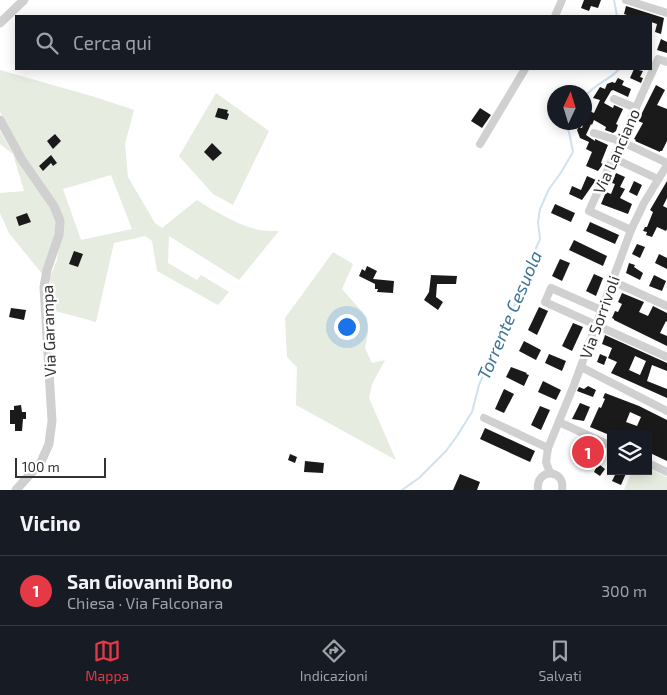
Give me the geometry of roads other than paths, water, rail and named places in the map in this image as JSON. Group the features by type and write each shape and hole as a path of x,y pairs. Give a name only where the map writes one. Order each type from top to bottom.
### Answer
{"street":[{"path":"0,23 24,0"},
{"path":"555,15 562,0"},
{"path":"626,0 667,13"},
{"name":"Via Lanciano","path":"631,230 589,211 658,59 667,62"},
{"path":"480,144 524,70"},
{"path":"614,99 636,108"},
{"name":"Via Garampa","path":"0,120 22,160 54,206 60,221 59,235 47,270 44,287 52,421 49,444 41,462 16,490"},
{"path":"594,133 620,142 667,164"},
{"path":"613,158 658,179"},
{"name":"Via Sorrivoli","path":"538,490 538,483 546,474 542,464 560,422 631,230 644,203 667,164"},
{"path":"612,281 667,306"},
{"path":"602,310 551,288 545,302 667,357"},
{"path":"580,367 667,411"},
{"path":"484,418 548,448"},
{"path":"560,422 607,444"},
{"path":"652,465 667,472"},
{"path":"546,474 558,476 561,479 562,490"}],"waterway":[{"name":"Torrente Cesuola","path":"614,0 617,15"},
{"name":"Torrente Cesuola","path":"592,89 611,77 618,70"},
{"name":"Torrente Cesuola","path":"402,490 419,478 446,451 472,412 479,385 523,286 540,239 538,222 540,209 549,189 573,152 568,130"}],"place":[{"name":"San Giovanni Bono","path":"588,452"}]}
